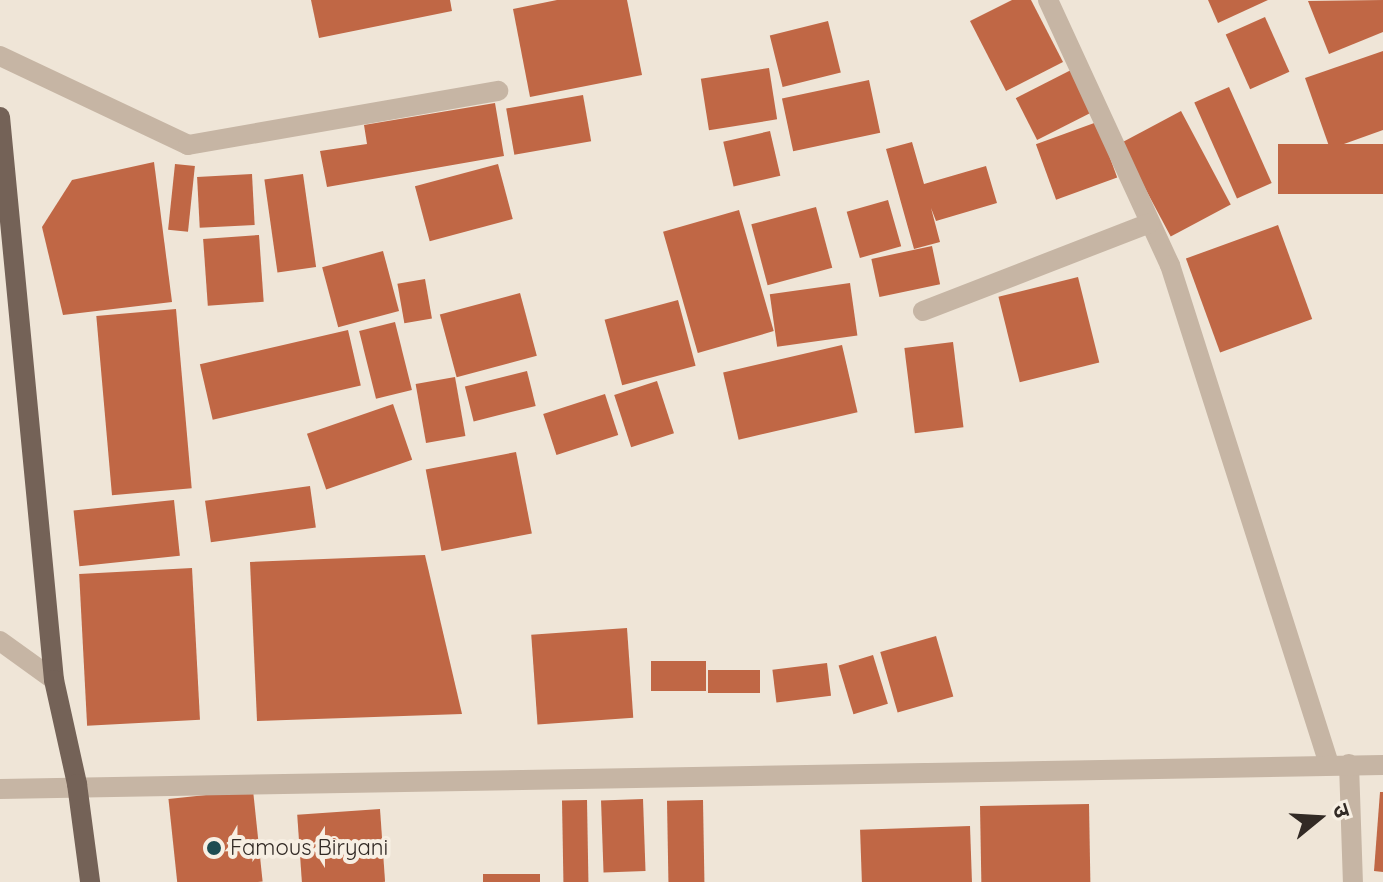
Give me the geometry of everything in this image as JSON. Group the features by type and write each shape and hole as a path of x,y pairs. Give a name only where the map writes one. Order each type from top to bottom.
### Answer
{"main road":[{"path":"0,117 54,680 77,784 90,882"}],"street":[{"path":"1048,0 1170,265 1339,764 1353,882"},
{"path":"0,56 188,145 498,91"},
{"path":"923,311 1150,223"},
{"path":"0,641 54,680"},
{"path":"0,789 77,784 1383,765"}],"building":[{"path":"311,0 450,0 452,11 319,38"},
{"path":"557,0 627,0 642,75 530,97 513,9"},
{"path":"1012,0 1031,0 1063,62 1006,91 970,21"},
{"path":"1208,0 1268,0 1218,23"},
{"path":"1383,0 1383,32 1329,54 1308,1"},
{"path":"1265,17 1289,72 1250,89 1226,34"},
{"path":"828,21 841,72 783,87 770,36"},
{"path":"1383,51 1383,130 1330,149 1305,78"},
{"path":"769,68 777,119 709,130 701,79"},
{"path":"1071,70 1092,112 1037,140 1016,98"},
{"path":"869,80 880,133 793,151 782,99"},
{"path":"1229,87 1272,183 1237,198 1194,102"},
{"path":"583,95 591,141 514,155 506,109"},
{"path":"495,103 504,156 327,187 320,151 367,144 364,125"},
{"path":"1181,111 1231,205 1171,237 1121,143"},
{"path":"1097,122 1117,177 1056,200 1036,144"},
{"path":"770,131 780,176 734,187 723,142"},
{"path":"912,142 924,184 986,166 997,203 936,221 931,208 940,242 914,249 886,149"},
{"path":"1278,144 1383,144 1383,194 1278,194"},
{"path":"154,162 172,302 63,315 42,227 72,180"},
{"path":"175,164 195,166 188,232 168,230"},
{"path":"498,164 513,219 430,241 415,186"},
{"path":"252,174 255,225 200,228 197,177"},
{"path":"303,174 316,267 277,273 264,179"},
{"path":"888,200 901,246 860,258 847,212"},
{"path":"816,207 832,268 768,285 751,224"},
{"path":"739,210 774,331 698,353 663,232"},
{"path":"1278,225 1312,319 1220,352 1186,259"},
{"path":"259,235 264,302 208,306 203,239"},
{"path":"932,246 940,284 879,297 871,259"},
{"path":"383,251 399,311 338,327 322,267"},
{"path":"1078,277 1099,362 1020,382 998,297"},
{"path":"425,279 432,318 404,323 397,284"},
{"path":"850,283 857,335 777,347 770,294"},
{"path":"520,293 537,356 457,377 440,314"},
{"path":"678,300 696,366 622,385 605,320"},
{"path":"176,309 192,488 112,495 96,316"},
{"path":"395,322 412,390 376,399 359,331"},
{"path":"348,330 361,386 213,420 200,364"},
{"path":"953,342 963,427 915,433 904,348"},
{"path":"842,345 858,412 739,440 723,372"},
{"path":"527,371 536,406 474,421 465,386"},
{"path":"455,377 465,436 426,443 416,384"},
{"path":"657,381 674,433 631,447 614,395"},
{"path":"605,394 618,435 556,455 543,414"},
{"path":"393,404 412,460 326,489 307,434"},
{"path":"516,452 532,533 442,551 426,470"},
{"path":"310,486 316,528 211,542 205,501"},
{"path":"174,500 180,556 79,566 74,511"},
{"path":"425,555 462,714 257,721 250,562"},
{"path":"192,568 200,720 87,726 79,574"},
{"path":"627,628 633,718 538,724 531,635"},
{"path":"936,636 953,697 898,713 880,652"},
{"path":"873,655 888,704 853,714 839,666"},
{"path":"651,661 706,661 706,691 651,691"},
{"path":"827,663 831,696 776,702 772,670"},
{"path":"708,670 760,670 760,693 708,693"},
{"path":"253,790 263,881 177,882 168,799"},
{"path":"1380,792 1383,792 1383,872 1374,871"},
{"path":"643,799 646,871 604,872 601,800"},
{"path":"562,800 587,800 588,882 563,882"},
{"path":"703,800 704,882 668,882 667,801"},
{"path":"1089,804 1090,882 981,882 980,806"},
{"path":"380,809 385,882 302,882 297,815"},
{"path":"970,826 972,882 862,882 860,830"},
{"path":"483,874 540,874 540,882 483,882"}],"place":[{"name":"Famous Biryani","path":"214,848"}]}
